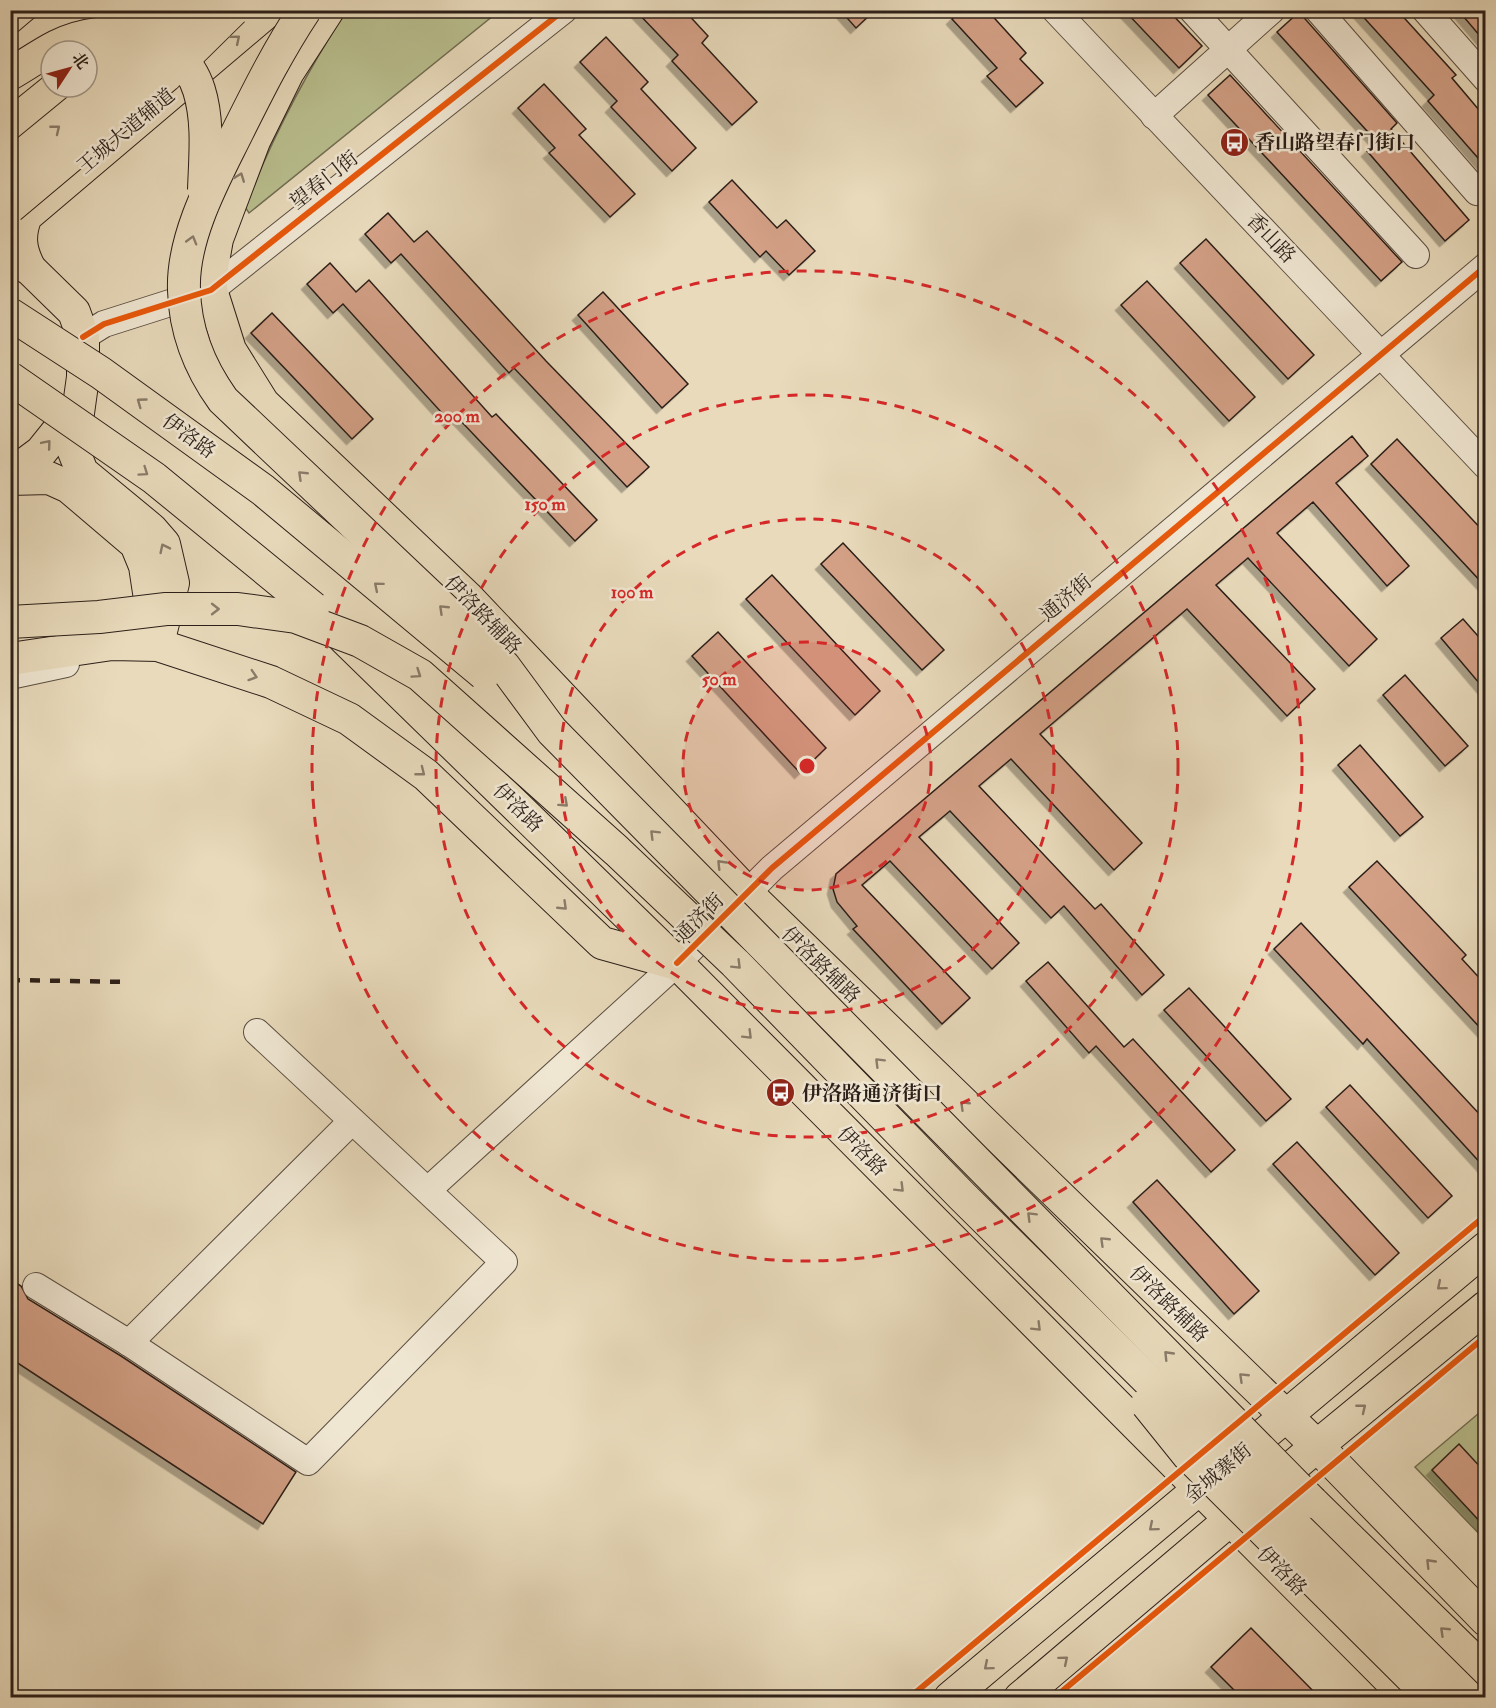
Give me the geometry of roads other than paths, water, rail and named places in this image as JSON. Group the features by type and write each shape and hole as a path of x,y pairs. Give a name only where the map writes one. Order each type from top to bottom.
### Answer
{"highway":[{"path":"99,53 152,10"},
{"path":"10,166 200,10"},
{"path":"10,126 43,99"}],"main road":[{"path":"10,60 69,10"},
{"path":"66,39 99,10"},
{"path":"10,207 166,76 233,10"},
{"name":"王城大道辅道","path":"20,264 20,231 26,216 269,10"},
{"path":"305,10 264,77 204,200 187,260 183,289 193,344 204,374 224,400 504,666 552,731 1312,1502 1485,1672"},
{"path":"211,282 217,239 254,141 288,72 328,10"},
{"path":"10,74 58,45 101,32 142,35 168,46 186,66 198,88 205,138 204,200"},
{"path":"10,87 39,62"},
{"path":"20,264 79,325 83,377 73,449 82,472 151,529 164,544 173,584 158,645"},
{"name":"伊洛路辅路","path":"211,282 230,350 263,404 467,597 752,898 1317,1446 1485,1620"},
{"name":"伊洛路","path":"10,314 100,373 263,490 552,731"},
{"name":"伊洛路","path":"10,378 154,478 313,608 677,963 1198,1490 1230,1519 1408,1698"},
{"path":"10,477 41,452 78,406"},
{"path":"10,477 49,478 69,487 136,544 145,566 158,645"},
{"path":"10,622 166,609 238,609 296,617 360,641 420,675 617,851 735,963 1044,1278 1469,1698"},
{"path":"10,640 44,634 99,616"},
{"path":"10,659 112,644 158,645 270,682 349,719 426,775 602,943 677,963"},
{"name":"金城寨街","path":"950,1698 1485,1248"},
{"path":"1044,1278 1188,1455 1432,1698"},
{"path":"1020,1698 1485,1306"}],"street":[{"name":"望春门街","path":"211,282 536,10"},
{"name":"望春门街","path":"79,325 104,324 211,282 564,10"},
{"name":"香山路","path":"1055,10 1160,110 1392,354 1485,444"},
{"name":"香山路","path":"1078,10 1160,110"},
{"path":"1192,10 1416,255"},
{"path":"1160,110 1272,10"},
{"path":"1318,10 1477,192 1485,193"},
{"path":"1425,10 1485,79"},
{"name":"通济街","path":"428,1190 677,963 1392,354 1485,266"},
{"name":"通济街","path":"1392,354 1485,287"},
{"name":"香山路","path":"1392,354 1485,466"},
{"path":"10,676 158,645"},
{"path":"36,1286 129,1343 308,1462 504,1262 257,1032"},
{"path":"129,1343 352,1121"}],"railway":[{"path":"10,980 129,982"}],"place":[{"name":"香山路望春门街口","path":"1234,142"},
{"name":"伊洛路通济街口","path":"781,1093"}]}
